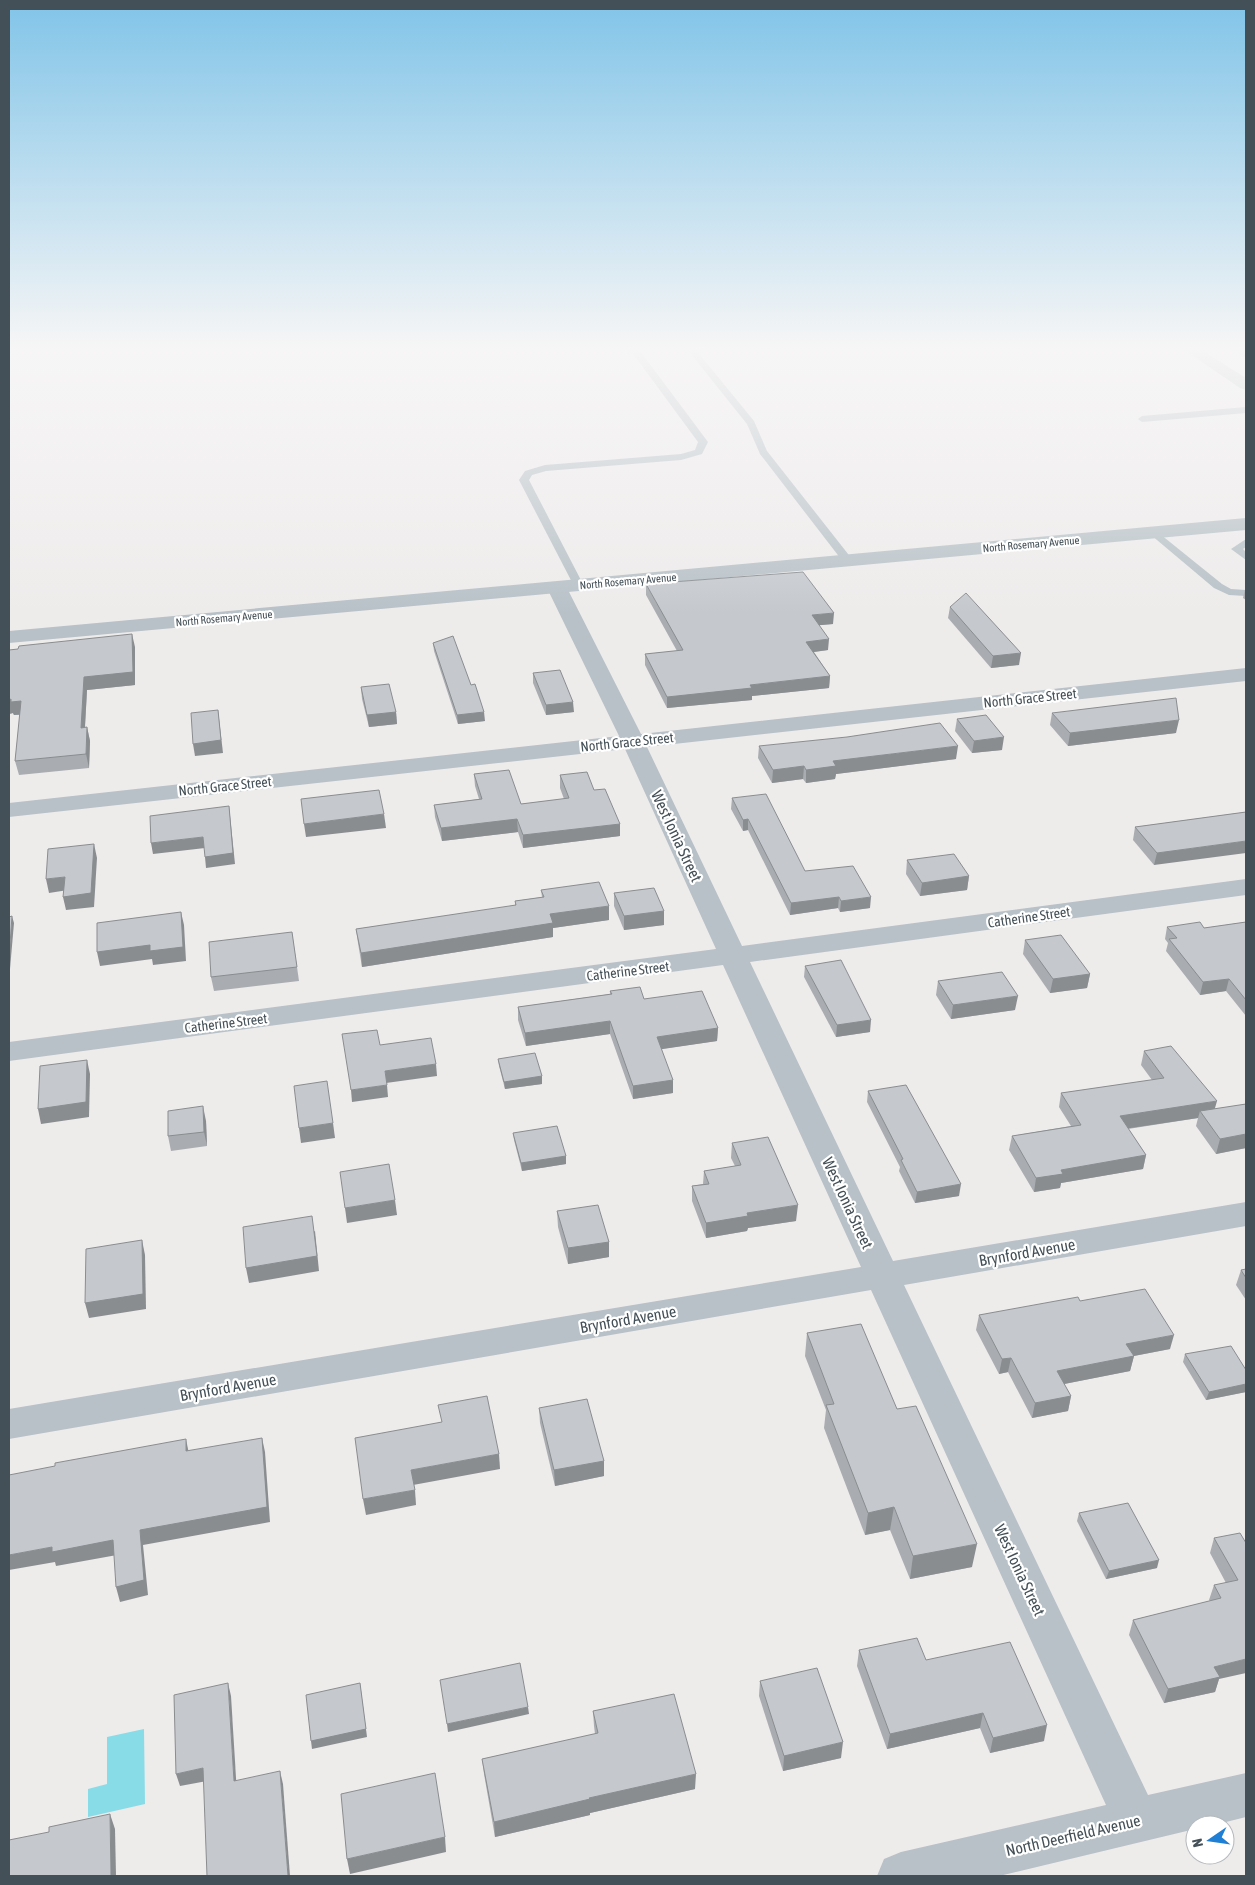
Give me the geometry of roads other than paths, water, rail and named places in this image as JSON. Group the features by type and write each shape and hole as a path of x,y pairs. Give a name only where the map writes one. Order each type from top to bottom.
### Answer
{"street":[{"name":"North Rosemary Avenue","path":"9,638 1155,533 1244,531"},
{"name":"West Ionia Street","path":"568,587 633,741 732,957 883,1276 1136,1820"},
{"name":"North Grace Street","path":"9,810 1246,674"},
{"name":"Catherine Street","path":"9,1052 1246,887"},
{"name":"Brynford Avenue","path":"9,1424 1246,1214"},
{"name":"North Deerfield Avenue","path":"901,1876 1246,1795"}],"lane":[{"path":"568,587 524,480 528,473 545,468 681,457 699,452 703,442 699,437"},
{"path":"756,437 763,452 848,561"},
{"path":"1244,531 1236,548 1246,557"},
{"path":"1155,533 1218,586 1229,592 1246,593"}],"water":[{"path":"144,1729 145,1804 88,1817 88,1789 107,1784 107,1737"}]}
